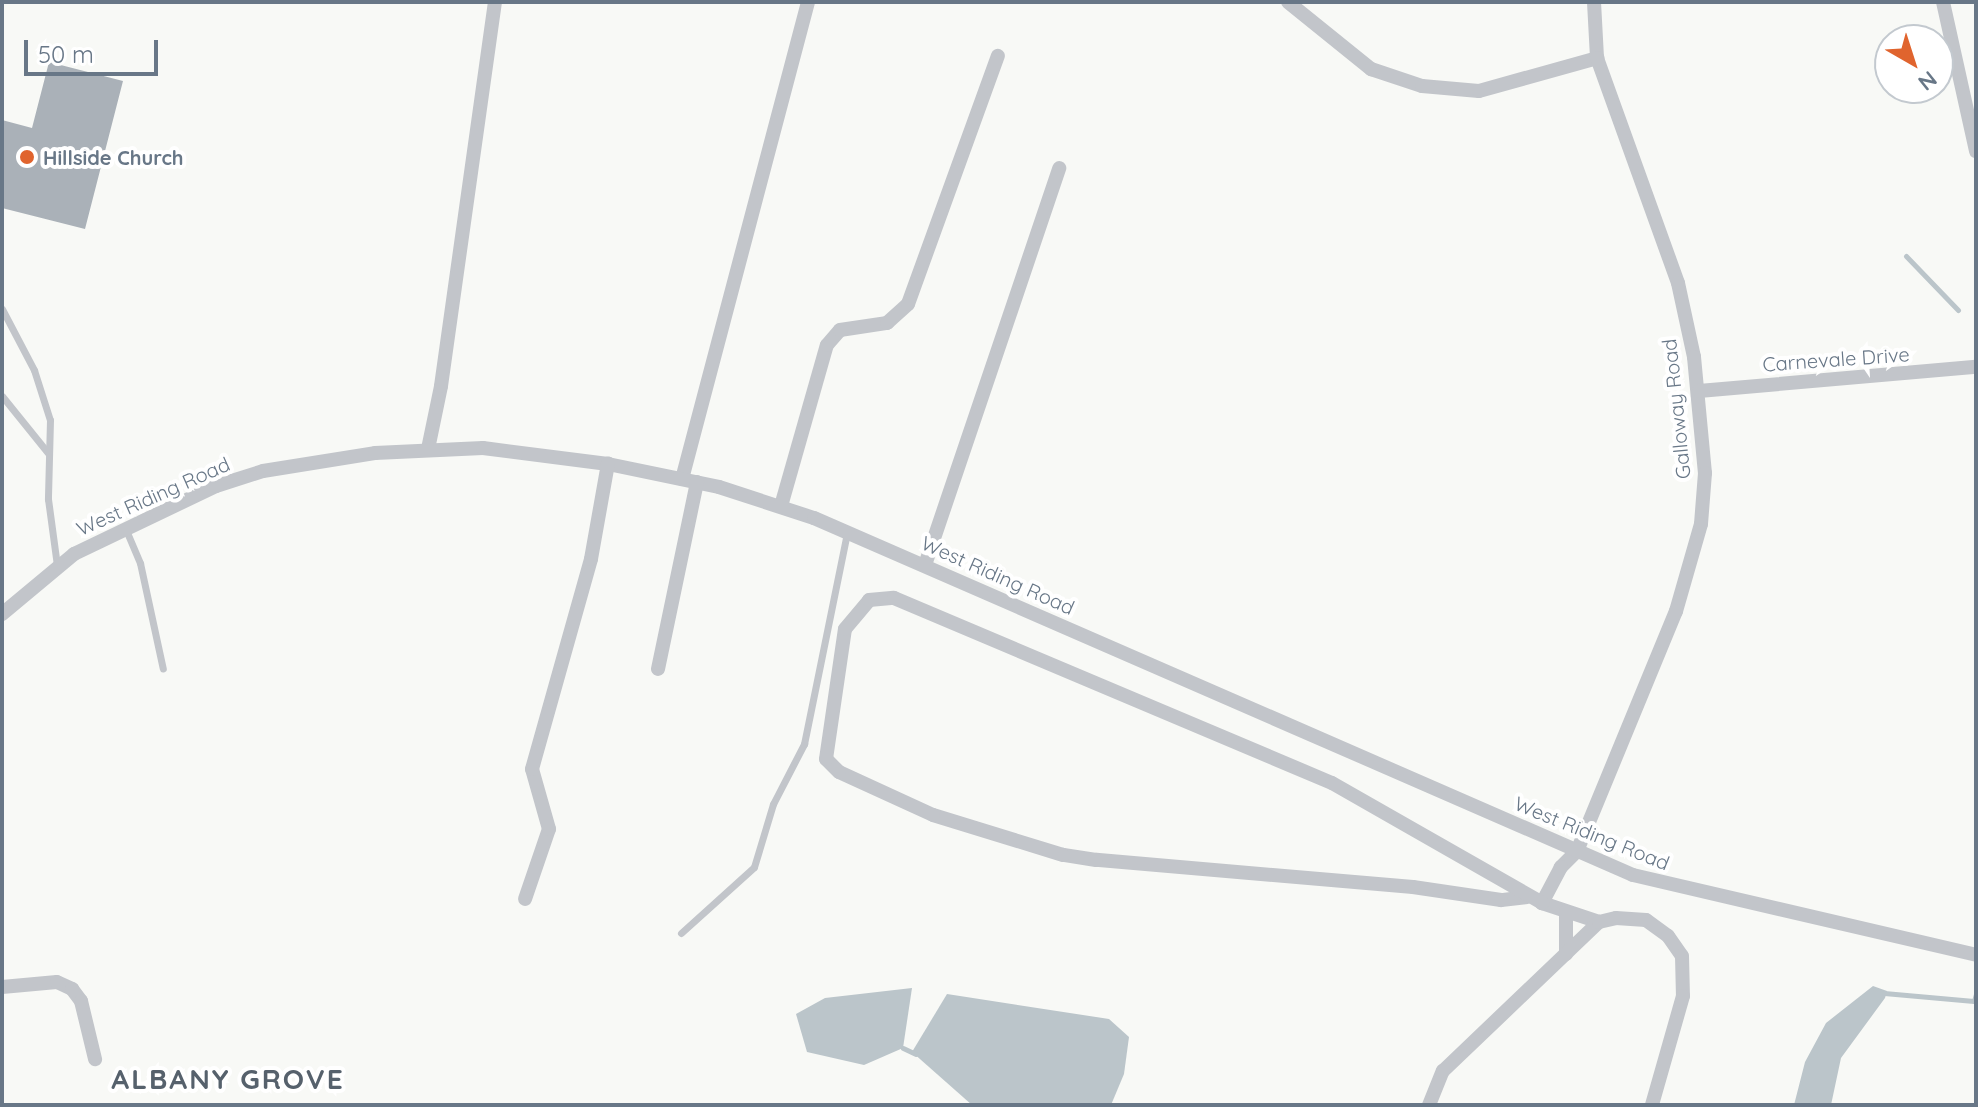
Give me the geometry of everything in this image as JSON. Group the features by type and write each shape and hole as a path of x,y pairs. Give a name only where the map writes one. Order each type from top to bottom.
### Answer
{"street":[{"path":"428,449 441,386 495,2"},
{"path":"658,669 689,480 808,2"},
{"path":"1288,2 1371,69 1422,86 1479,91 1597,58"},
{"name":"Galloway Road","path":"1534,900 1577,851 1691,563 1704,500 1699,391 1664,234 1597,58 1594,2"},
{"path":"1943,2 1976,151"},
{"path":"781,506 827,345 840,330 887,323 908,304 998,56"},
{"path":"925,565 1059,168"},
{"name":"Carnevale Drive","path":"1699,391 1976,367"},
{"name":"West Riding Road","path":"2,614 57,566 125,528 216,486 263,471 428,449 516,450 608,464 689,480 781,506 847,532 1633,875 1698,893 1976,955"},
{"path":"525,899 549,829 532,769 591,559 608,464"},
{"path":"1534,900 1501,900 1413,887 1096,860 1063,855 933,815 839,772 826,759 845,629 869,600 894,598 1332,783 1534,900 1599,922 1646,920 1668,936 1682,956 1683,996 1652,1105"},
{"path":"1566,912 1566,954"},
{"path":"1429,1105 1443,1071 1599,922"},
{"path":"2,987 57,982 72,989 81,1001 95,1059"}],"lane":[{"path":"2,309 45,400 57,566"},
{"path":"2,396 48,453"},
{"path":"125,528 140,563 163,669"},
{"path":"681,933 754,867 773,804 804,744 847,532"}],"shaded area":[{"path":"1873,986 1887,991 1885,998 1841,1058 1831,1105 1794,1105 1805,1062 1826,1023"},
{"path":"912,988 903,1048 864,1065 807,1052 796,1014 825,998"},
{"path":"947,994 1109,1019 1129,1037 1124,1074 1111,1105 972,1105 912,1052"}],"building":[{"path":"49,62 123,81 85,229 2,208 2,120 32,128"}],"waterway":[{"path":"1906,256 1958,310"},
{"path":"1884,993 1974,1001 1976,994"},
{"path":"903,1048 916,1054"}],"place":[{"name":"Hillside Church","path":"27,157"}],"district":[{"name":"ALBANY GROVE","path":"228,1079"}]}
